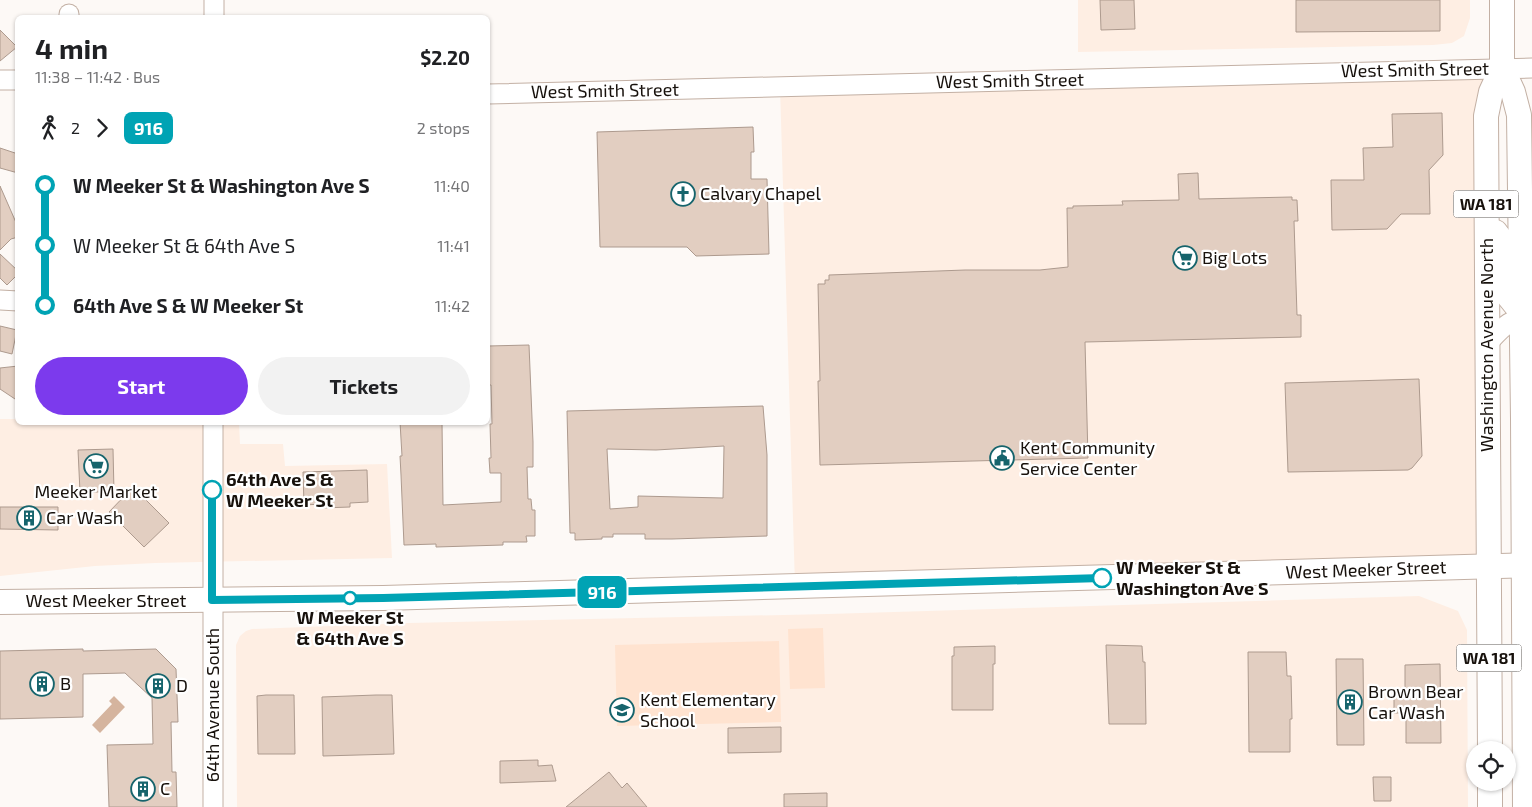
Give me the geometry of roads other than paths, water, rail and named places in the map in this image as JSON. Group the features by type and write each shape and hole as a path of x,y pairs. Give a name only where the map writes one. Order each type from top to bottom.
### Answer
{"main road":[{"name":"Washington Avenue North","path":"1488,566 1486,116 1492,92 1502,68 1502,0"},
{"name":"Washington Avenue North","path":"1502,68 1513,92 1519,115 1527,317 1528,565"},
{"name":"West Meeker Street","path":"0,602 393,598 1528,565"},
{"name":"WA 181","path":"1525,807 1528,565"},
{"name":"WA 181","path":"1488,566 1490,741"},
{"path":"1490,791 1490,807"}],"street":[{"path":"214,0 214,15"},
{"name":"West Smith Street","path":"490,94 1532,68"},
{"path":"0,80 15,80"},
{"path":"1486,226 1497,230 1503,238 1504,288 1506,297 1527,317 1507,323 1488,343"},
{"path":"0,300 15,301"},
{"name":"64th Avenue South","path":"213,425 213,807"}],"place":[{"name":"Calvary Chapel","path":"683,194"},
{"name":"Big Lots","path":"1185,258"},
{"name":"Kent Community Service Center","path":"1002,458"},
{"name":"Meeker Market","path":"96,466"},
{"name":"64th Ave S & W Meeker St","path":"212,490"},
{"name":"Car Wash","path":"29,518"},
{"name":"W Meeker St & Washington Ave S","path":"1102,578"},
{"name":"W Meeker St & 64th Ave S","path":"350,598"},
{"name":"B","path":"42,684"},
{"name":"D","path":"158,686"},
{"name":"Brown Bear Car Wash","path":"1350,702"},
{"name":"Kent Elementary School","path":"622,710"},
{"name":"C","path":"143,789"}]}
